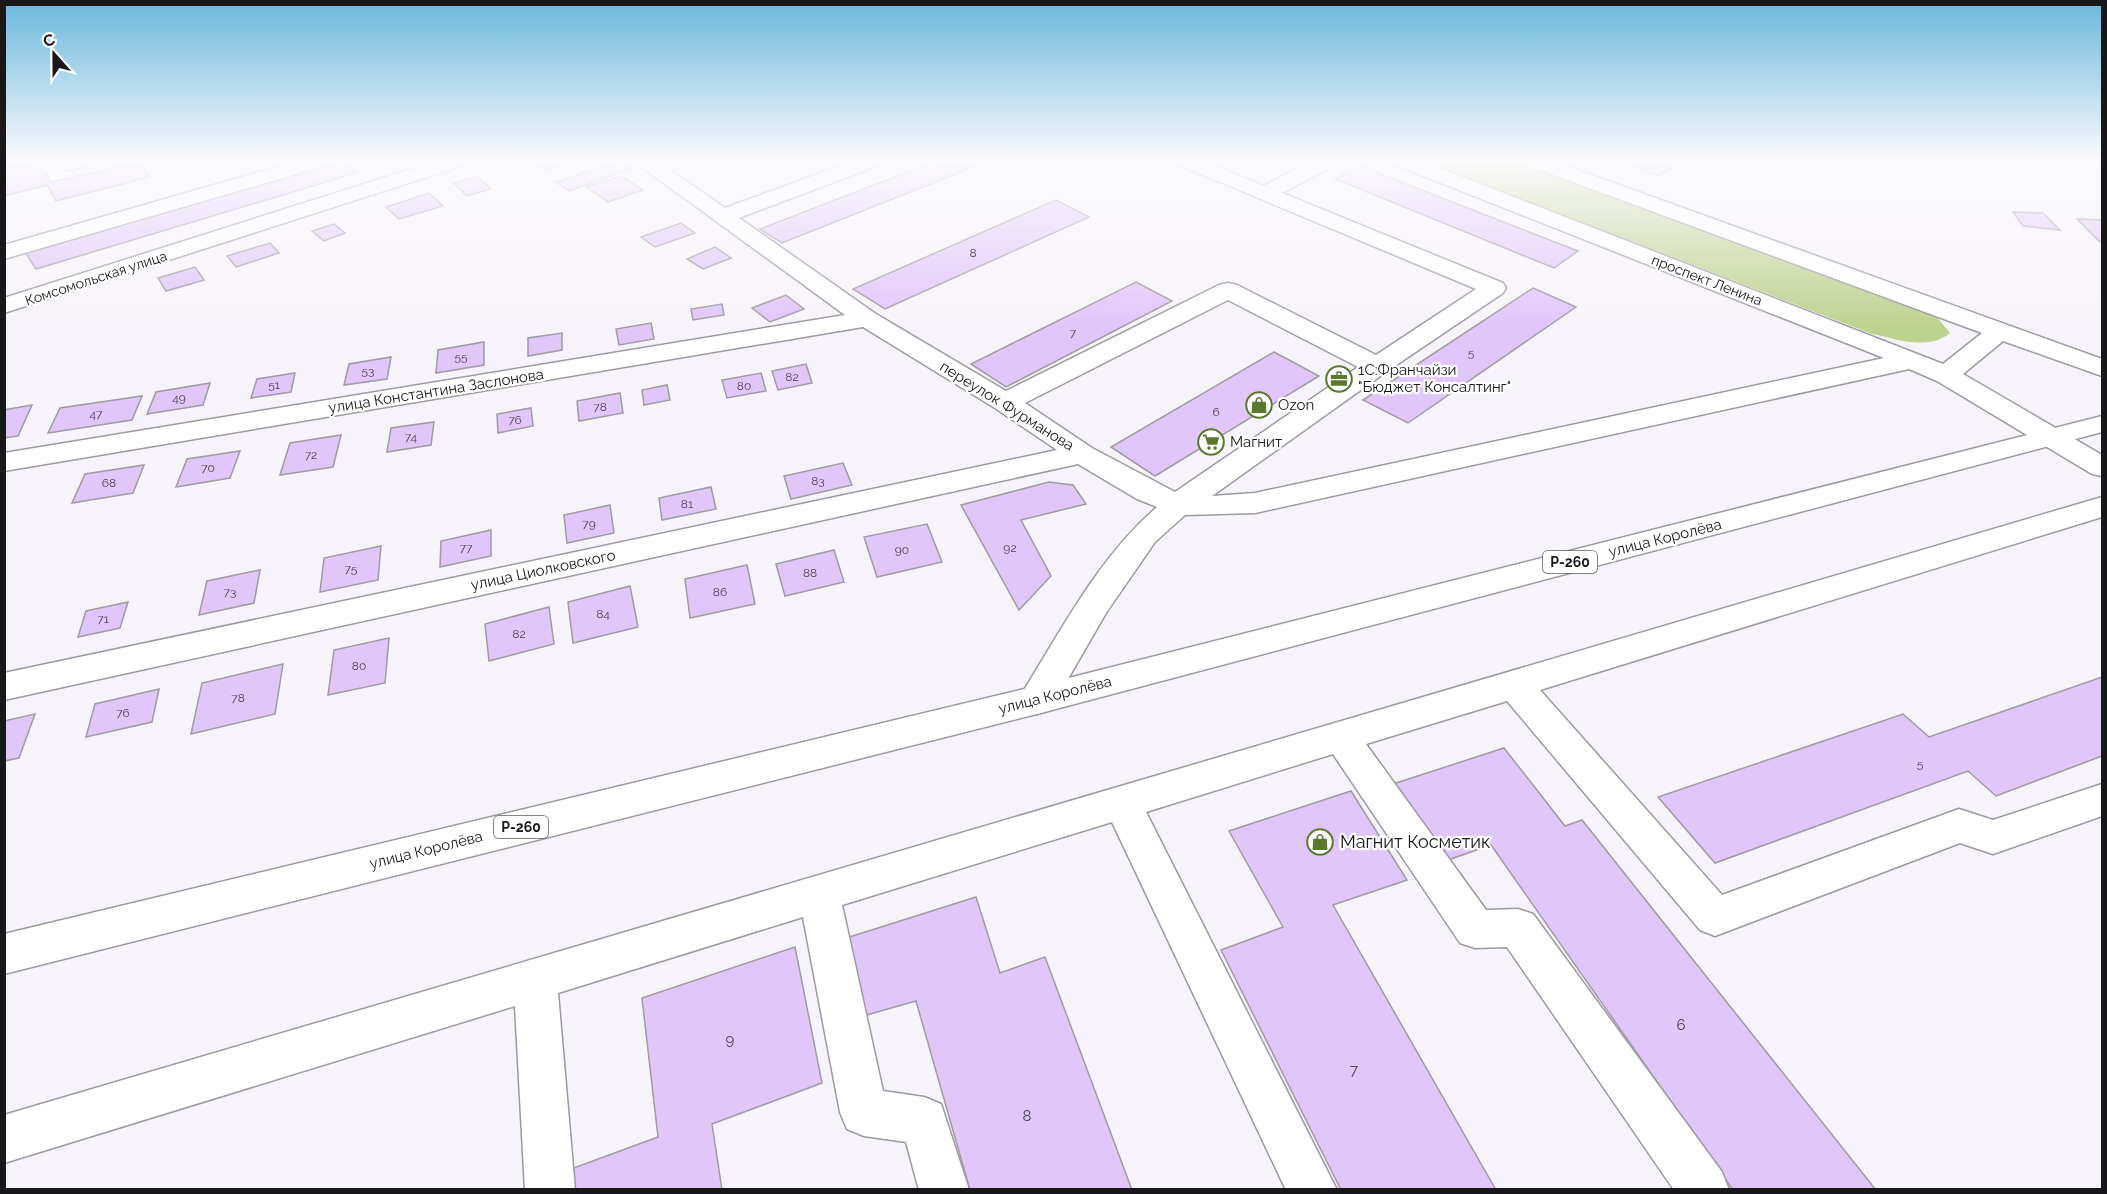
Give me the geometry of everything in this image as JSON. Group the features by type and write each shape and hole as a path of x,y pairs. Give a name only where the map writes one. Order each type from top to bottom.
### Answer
{"main road":[{"path":"4,252 130,216"},
{"name":"Комсомольская улица","path":"8,311 273,216"},
{"path":"1037,700 1094,605 1144,535 1178,505 1377,366 1494,288 1317,216"},
{"name":"проспект Ленина","path":"1543,216 1946,375 2103,466"},
{"path":"1701,216 2103,368"},
{"name":"переулок Фурманова","path":"722,217 867,320 1005,402 1082,454 1148,492 1178,505"},
{"path":"1005,402 1228,290 1377,366"},
{"name":"улица Константина Заслонова","path":"4,462 867,320"},
{"path":"1946,375 2001,330"},
{"path":"1178,505 1255,503 1912,360"},
{"name":"улица Королёва","path":"4,954 1037,700 2103,424"},
{"name":"улица Циолковского","path":"4,687 1082,454"},
{"path":"4,1139 2103,507"},
{"path":"1514,685 1715,917 1959,826 1993,837 2103,800"},
{"path":"1341,737 1474,929 1518,928 1704,1190"},
{"path":"1122,803 1312,1190"},
{"path":"819,895 864,1112 924,1121 944,1190"},
{"path":"536,980 550,1190"}],"green space":[{"path":"1565,216 1667,216 1911,306 1937,317 1950,333 1922,343 1872,334"}],"building":[{"path":"150,216 214,216 36,269 25,252"},
{"path":"395,216 410,216 399,219"},
{"path":"794,216 851,216 782,243 760,229"},
{"path":"1020,216 1089,217 885,309 853,289"},
{"path":"1425,216 1488,216 1578,251 1554,268"},
{"path":"2016,216 2046,216 2060,230 2023,226"},
{"path":"2077,219 2102,220 2102,242 2099,241"},
{"path":"681,223 695,233 655,247 641,237"},
{"path":"334,224 345,233 324,241 312,231"},
{"path":"270,243 279,253 236,267 227,256"},
{"path":"715,247 731,258 703,269 687,259"},
{"path":"195,267 204,280 166,291 158,278"},
{"path":"1136,282 1172,301 1006,387 971,364"},
{"path":"1533,288 1576,307 1408,423 1363,400"},
{"path":"786,295 804,309 770,322 752,308"},
{"path":"722,304 724,315 693,320 691,309"},
{"path":"651,323 654,339 619,345 616,329"},
{"path":"562,333 562,350 528,356 528,338"},
{"path":"484,342 484,365 436,373 438,350"},
{"path":"1274,352 1319,376 1155,476 1111,447"},
{"path":"391,357 387,379 344,385 349,364"},
{"path":"806,364 812,383 778,390 772,371"},
{"path":"295,373 291,392 251,398 257,379"},
{"path":"761,373 766,391 727,398 722,380"},
{"path":"210,383 203,405 147,414 156,392"},
{"path":"667,385 670,400 644,405 642,390"},
{"path":"620,393 623,413 579,421 577,401"},
{"path":"142,396 132,420 48,433 60,408"},
{"path":"32,405 18,436 4,438 4,410"},
{"path":"531,408 533,426 498,433 497,414"},
{"path":"434,422 431,445 387,452 391,428"},
{"path":"341,435 333,467 280,475 290,443"},
{"path":"240,451 230,478 176,487 187,459"},
{"path":"843,463 852,485 791,499 784,476"},
{"path":"144,465 133,493 72,503 85,474"},
{"path":"1049,482 1073,485 1086,504 1021,520 1051,576 1019,610 961,505"},
{"path":"711,487 716,509 662,520 659,498"},
{"path":"610,505 614,533 567,543 564,515"},
{"path":"927,524 942,562 877,577 864,537"},
{"path":"491,530 491,556 440,567 441,541"},
{"path":"381,546 378,580 320,592 324,558"},
{"path":"834,550 844,582 785,596 776,564"},
{"path":"747,565 755,604 690,618 685,579"},
{"path":"260,570 254,603 199,615 207,581"},
{"path":"630,586 638,627 573,643 568,602"},
{"path":"128,602 120,628 78,637 86,611"},
{"path":"549,607 554,644 489,661 485,624"},
{"path":"389,638 385,683 328,695 334,650"},
{"path":"283,664 275,714 191,734 202,683"},
{"path":"2102,677 2102,756 1996,796 1968,771 1715,863 1658,797 1903,714 1929,737"},
{"path":"159,689 152,722 86,737 95,704"},
{"path":"35,714 19,758 4,761 4,721"},
{"path":"1504,748 1565,826 1582,820 1876,1190 1733,1190 1491,845 1445,861 1390,785"},
{"path":"1351,791 1407,880 1333,905 1496,1190 1341,1190 1221,950 1283,927 1229,831"},
{"path":"976,897 1000,973 1045,957 1132,1190 970,1190 916,1001 863,1016 843,939"},
{"path":"795,947 822,1083 712,1124 722,1190 573,1190 571,1169 658,1137 642,998"}],"place":[{"name":"1С:Франчайзи \"Бюджет Консалтинг\"","path":"1339,379"},
{"name":"Ozon","path":"1259,405"},
{"name":"Магнит","path":"1211,442"},
{"name":"Магнит Косметик","path":"1320,842"}]}
